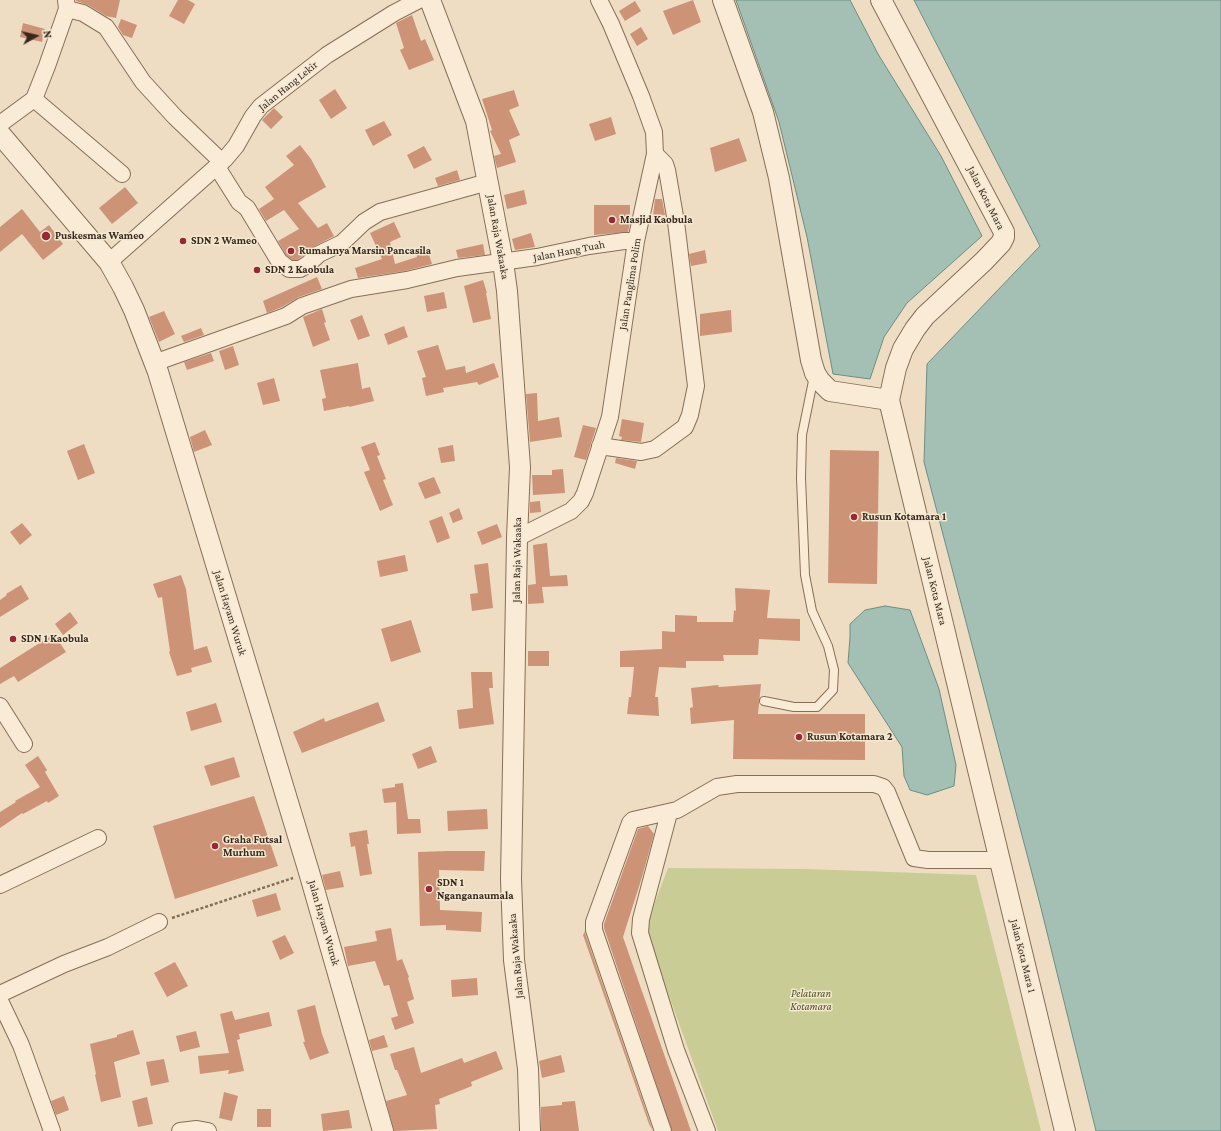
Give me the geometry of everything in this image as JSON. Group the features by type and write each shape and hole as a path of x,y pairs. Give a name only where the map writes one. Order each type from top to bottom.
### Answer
{"street":[{"name":"Jalan Hang Lekir","path":"109,262 219,164 236,146 253,116 261,106 328,55 394,13 419,0"},
{"name":"Jalan Raja Wakaaka","path":"430,0 476,121 503,262 516,399 520,467 517,538 511,879 514,960 528,1069 530,1131"},
{"name":"Jalan Panglima Polim","path":"517,538 571,511 581,501 610,417 636,241 655,154 654,132 641,96 611,24 599,0"},
{"path":"723,0 763,112 779,178 811,360 815,373 820,381 830,391 889,400"},
{"name":"Jalan Kota Mara","path":"881,0 1004,232 1004,237 984,261 922,320 903,349 896,368 889,400 981,782"},
{"path":"0,124 34,99 47,66 66,4 106,27 144,82 219,164 239,202 247,208 279,261 289,269 300,269 319,254 342,243 364,222 380,212 488,182"},
{"path":"34,99 122,174"},
{"name":"Jalan Hayam Wuruk","path":"0,134 109,262 134,310 154,363 309,872 383,1131"},
{"path":"600,446 641,452 655,449 685,427 690,415 696,386 676,222 667,170 665,164 655,154"},
{"name":"Jalan Hang Tuah","path":"154,363 286,316 302,306 351,289 407,280 457,268 537,257 589,246 624,241 636,241"},
{"path":"0,706 24,744"},
{"name":"Jalan Kota Mara 1","path":"981,782 1065,1131"},
{"path":"663,1131 594,930 594,922 630,822 636,819 669,813 717,787 737,784 874,784 883,787 887,792 914,858 928,860 1000,860"},
{"path":"669,813 641,919 640,933 676,1050 707,1131"},
{"path":"0,885 98,838"},
{"path":"0,994 64,964 108,947 158,922"},
{"path":"0,1001 21,1045 52,1131"},
{"path":"180,1131 197,1129 208,1131"}],"lane":[{"path":"764,701 794,707 817,707 833,690 834,670 828,646 812,611 805,576 801,478 802,435 815,373"}],"path":[{"path":"158,922 309,872"}],"green space":[{"name":"Pelataran Kotamara","path":"668,868 806,869 976,875 1041,1131 718,1131 648,938 647,923"}],"shaded area":[{"path":"736,0 850,0 878,54 941,156 982,236 907,303 884,337 870,379 833,374 807,237 779,122"},
{"path":"914,0 1221,0 1221,1131 1096,1131 1040,904 924,462 927,364 1040,246"},
{"path":"885,606 910,610 939,689 956,765 954,786 927,795 910,790 904,776 902,747 848,663 850,624 865,610"}],"building":[{"path":"76,0 120,0 116,18 106,16 88,5"},
{"path":"178,0 188,0 195,4 184,24 169,16"},
{"path":"693,0 701,22 673,35 663,11"},
{"path":"635,1 641,11 625,21 619,11"},
{"path":"412,15 421,41 425,39 434,60 409,70 400,50 404,48 396,23"},
{"path":"121,19 137,25 132,38 123,35 118,27"},
{"path":"23,23 45,29 42,42 20,37"},
{"path":"641,27 648,39 637,46 630,34"},
{"path":"335,89 347,108 331,119 319,100"},
{"path":"514,90 519,106 509,110 520,135 509,140 516,162 497,168 494,156 501,154 490,131 492,130 482,99"},
{"path":"274,108 283,117 271,129 262,120"},
{"path":"611,117 616,134 595,141 589,124"},
{"path":"384,121 392,135 373,146 365,130"},
{"path":"739,138 747,161 715,172 710,148"},
{"path":"300,145 311,159 326,187 298,203 318,228 327,223 334,236 315,246 297,260 292,260 286,255 278,241 299,229 284,210 266,221 259,209 274,199 265,187 294,165 286,156"},
{"path":"424,146 432,160 414,169 407,155"},
{"path":"457,170 460,180 438,186 435,178"},
{"path":"125,187 138,203 112,224 99,208"},
{"path":"524,190 527,204 507,209 504,195"},
{"path":"655,199 662,199 665,215 653,216"},
{"name":"Masjid Kaobula","path":"594,205 630,205 630,223 628,232 594,235"},
{"path":"22,209 40,232 49,225 63,244 43,260 22,234 0,252 0,227"},
{"path":"394,222 401,237 390,242 395,264 417,257 416,252 427,248 432,264 405,271 358,278 355,268 382,259 370,233"},
{"path":"531,233 535,247 515,250 512,239"},
{"path":"483,244 485,255 458,258 456,250"},
{"path":"705,250 707,263 691,266 689,254"},
{"path":"317,277 322,289 299,297 282,307 267,313 263,301"},
{"path":"483,280 487,293 491,319 473,323 464,286"},
{"path":"444,292 447,308 427,312 424,296"},
{"path":"322,309 326,322 324,323 330,340 313,347 303,317"},
{"path":"731,310 732,332 700,336 700,314"},
{"path":"164,311 175,334 159,342 149,317"},
{"path":"362,315 370,336 358,340 350,320"},
{"path":"404,326 408,337 388,345 384,334"},
{"path":"201,328 204,335 184,342 181,336"},
{"path":"438,345 446,370 465,366 466,373 494,363 499,377 479,385 477,382 443,388 444,392 426,396 422,378 426,377 417,351"},
{"path":"233,346 239,365 225,370 219,351"},
{"path":"211,353 214,361 187,370 184,362"},
{"path":"358,363 362,389 370,387 374,401 324,411 322,399 326,398 320,370"},
{"path":"274,378 280,401 263,405 257,383"},
{"path":"537,393 538,421 559,417 562,437 530,442 526,394"},
{"path":"622,419 644,423 641,442 621,440 622,437 619,436"},
{"path":"583,425 596,428 586,460 574,457"},
{"path":"205,430 212,445 194,452 190,437"},
{"path":"375,442 380,455 377,456 386,479 383,480 393,505 380,511 364,472 370,470 361,447"},
{"path":"84,444 95,473 78,480 67,451"},
{"path":"453,445 455,461 441,463 438,448"},
{"name":"Rusun Kotamara 1","path":"830,450 879,451 877,584 828,583"},
{"path":"616,458 637,461 635,469 615,463"},
{"path":"563,469 565,493 533,495 532,475 552,475 552,470"},
{"path":"434,477 441,493 425,499 418,483"},
{"path":"540,501 541,512 530,513 530,502"},
{"path":"459,508 463,519 453,523 449,513"},
{"path":"442,516 450,538 437,543 429,521"},
{"path":"22,523 32,535 20,545 10,532"},
{"path":"497,524 502,537 482,545 477,532"},
{"path":"547,543 550,576 567,575 568,586 542,587 544,603 528,604 528,585 536,584 533,545"},
{"path":"405,555 408,571 380,577 377,561"},
{"path":"488,563 493,608 472,611 470,594 478,593 474,565"},
{"path":"181,575 186,589 194,650 207,646 212,662 191,668 192,672 177,676 169,652 162,597 158,598 153,584"},
{"path":"21,585 29,599 0,617 0,600 7,595 6,594"},
{"path":"735,588 770,590 767,618 800,619 800,641 759,639 758,655 723,655 724,661 686,661 686,668 659,667 655,697 658,697 659,716 627,714 629,697 631,697 634,667 620,667 620,651 662,649 662,631 675,632 675,615 697,616 697,622 733,622 734,610 736,611"},
{"path":"70,612 78,623 63,635 55,624"},
{"path":"411,620 421,652 391,662 381,629"},
{"path":"54,634 66,652 18,682 14,676 0,684 0,668"},
{"path":"528,651 549,651 549,666 528,666"},
{"path":"471,672 492,672 493,688 489,688 494,724 459,729 457,710 473,708"},
{"name":"Rusun Kotamara 2","path":"761,684 758,714 865,714 865,760 733,759 734,720 691,724 690,708 693,707 691,688 718,685 719,687"},
{"path":"378,702 385,721 302,753 293,732 324,718 325,722"},
{"path":"216,703 222,722 191,731 186,712"},
{"path":"431,746 437,762 418,769 412,754"},
{"path":"38,756 47,770 45,772 59,796 48,803 47,801 23,814 22,813 0,828 0,812 16,802 15,801 40,787 25,765"},
{"path":"234,757 240,777 211,786 204,766"},
{"path":"403,783 408,819 420,819 421,833 397,834 396,802 384,803 382,789 395,787 395,784"},
{"name":"Graha Futsal Murhum","path":"254,796 278,866 175,899 153,826"},
{"path":"487,809 488,829 448,831 447,811"},
{"path":"648,826 654,834 623,937 691,1131 672,1131 604,928 604,924 638,829"},
{"path":"367,830 369,844 367,844 372,874 360,876 355,846 351,847 349,833"},
{"path":"485,851 484,871 439,870 440,910 482,912 481,932 446,930 446,925 420,926 418,852"},
{"path":"340,871 344,887 326,890 322,875"},
{"path":"276,893 281,910 257,917 252,900"},
{"path":"391,928 397,961 402,959 409,977 414,999 407,1002 414,1023 395,1030 391,1018 398,1016 389,985 384,986 375,961 348,966 344,947 377,941 375,931"},
{"path":"585,931 653,1131 649,1124 583,935"},
{"path":"285,935 294,953 280,960 272,941"},
{"path":"175,962 188,986 167,997 154,973"},
{"path":"477,978 478,995 452,997 451,980"},
{"path":"315,1005 322,1034 329,1053 310,1060 303,1042 305,1042 297,1010"},
{"path":"232,1011 235,1020 269,1012 272,1026 239,1034 240,1039 237,1040 244,1071 228,1074 229,1070 200,1074 198,1056 229,1053 220,1014"},
{"path":"133,1030 140,1054 114,1062 121,1097 101,1102 90,1044 117,1037 117,1035"},
{"path":"196,1031 200,1047 180,1052 176,1036"},
{"path":"384,1035 388,1047 372,1051 369,1040"},
{"path":"414,1047 421,1073 462,1058 464,1063 496,1051 503,1069 471,1082 472,1086 439,1099 440,1104 435,1105 437,1129 394,1131 386,1101 407,1095 397,1070 395,1070 390,1054"},
{"path":"561,1055 565,1072 542,1078 539,1061"},
{"path":"164,1059 169,1082 151,1086 146,1062"},
{"path":"224,1092 238,1096 232,1121 219,1118"},
{"path":"64,1096 69,1110 56,1115 51,1101"},
{"path":"147,1097 153,1124 138,1127 132,1101"},
{"path":"575,1101 579,1131 541,1131 541,1107 562,1105 562,1102"},
{"path":"257,1109 271,1109 271,1127 257,1127"},
{"path":"349,1110 352,1128 323,1131 321,1114"}],"place":[{"name":"Masjid Kaobula","path":"612,220"},
{"name":"Puskesmas Wameo","path":"46,236"},
{"name":"SDN 2 Wameo","path":"183,241"},
{"name":"Rumahnya Marsin Pancasila","path":"291,251"},
{"name":"SDN 2 Kaobula","path":"257,270"},
{"name":"Rusun Kotamara 1","path":"854,517"},
{"name":"SDN 1 Kaobula","path":"13,639"},
{"name":"Rusun Kotamara 2","path":"799,737"},
{"name":"Graha Futsal Murhum","path":"215,846"},
{"name":"SDN 1 Nganganaumala","path":"429,889"}]}
